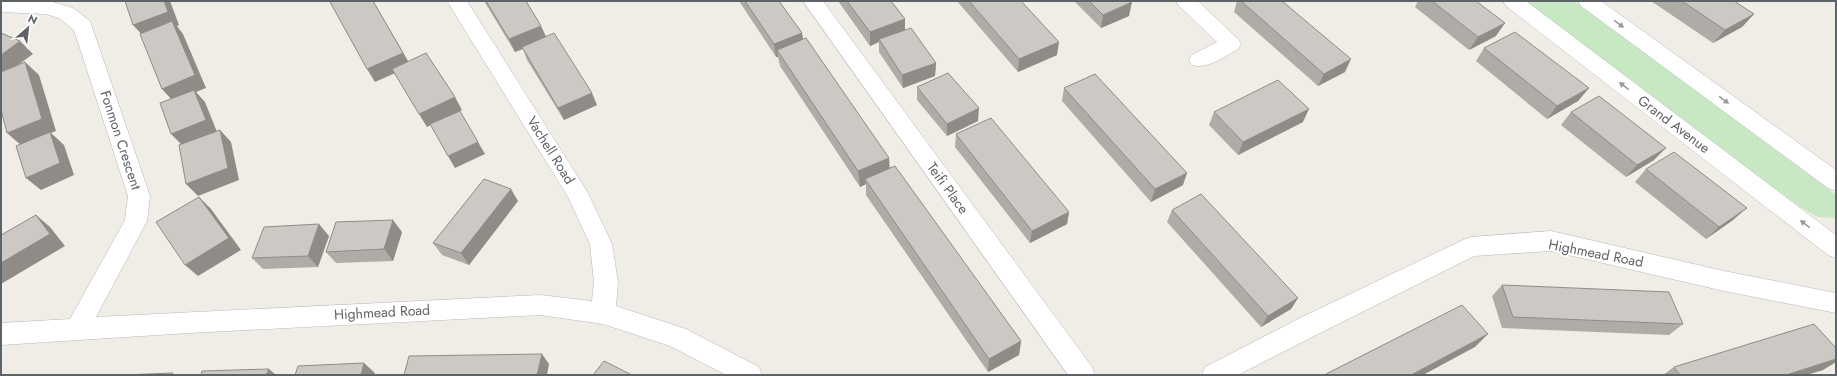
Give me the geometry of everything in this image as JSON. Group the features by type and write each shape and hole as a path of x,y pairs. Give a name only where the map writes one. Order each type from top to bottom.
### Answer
{"street":[{"name":"Vachell Road","path":"457,1 577,193 601,244 606,282 603,313"},
{"name":"Teifi Place","path":"814,1 1083,375"},
{"path":"1186,1 1231,44 1199,60"},
{"name":"Grand Avenue","path":"1513,1 1836,248"},
{"path":"1588,1 1836,182"},
{"name":"Fonmon Crescent","path":"1,5 47,7 66,13 83,26 139,196 136,221 77,330"},
{"name":"Highmead Road","path":"1214,375 1309,326 1471,247 1550,241 1724,281 1836,304"},
{"name":"Highmead Road","path":"1,334 189,322 540,305 603,313 677,337 750,375"}],"green space":[{"path":"1525,1 1574,1 1830,190 1836,196 1836,218 1818,217 1800,207"}],"building":[{"path":"125,1 164,1 168,12 133,25"},
{"path":"373,1 403,53 367,69 330,2"},
{"path":"486,1 526,1 541,26 509,39"},
{"path":"745,1 779,1 802,33 774,44"},
{"path":"847,1 891,1 905,19 870,32"},
{"path":"969,1 1021,1 1059,42 1019,59"},
{"path":"1089,1 1130,1 1132,2 1103,15"},
{"path":"1241,1 1282,1 1351,59 1324,74"},
{"path":"1432,1 1476,1 1505,23 1478,37"},
{"path":"1682,1 1734,1 1754,14 1725,30"},
{"path":"172,21 195,75 162,89 140,34"},
{"path":"911,28 936,63 902,75 879,39"},
{"path":"1515,32 1589,88 1557,106 1484,48"},
{"path":"1,33 20,41 1,55"},
{"path":"554,33 592,93 558,108 522,47"},
{"path":"806,38 889,158 858,171 777,50"},
{"path":"426,53 455,97 419,114 392,69"},
{"path":"25,62 42,119 7,133 1,110 1,72"},
{"path":"948,73 979,108 947,124 917,87"},
{"path":"1095,74 1187,173 1155,189 1064,88"},
{"path":"1278,80 1309,109 1243,142 1214,112"},
{"path":"194,90 206,120 171,134 160,103"},
{"path":"1599,96 1666,148 1637,165 1571,112"},
{"path":"460,111 478,142 448,156 430,124"},
{"path":"991,118 1069,212 1032,231 956,134"},
{"path":"220,130 228,168 186,184 179,145"},
{"path":"50,132 60,163 26,178 16,146"},
{"path":"1674,152 1747,208 1719,227 1646,169"},
{"path":"895,166 1021,341 989,359 865,179"},
{"path":"484,179 511,189 461,253 433,243"},
{"path":"1201,194 1298,298 1268,316 1172,210"},
{"path":"199,197 229,238 185,265 156,222"},
{"path":"36,215 50,234 1,263 1,235"},
{"path":"393,220 384,249 326,252 336,222"},
{"path":"319,224 308,256 252,258 264,227"},
{"path":"1502,285 1669,292 1683,324 1513,317"},
{"path":"1462,305 1488,334 1411,375 1326,375 1326,374"},
{"path":"1814,324 1836,348 1836,359 1786,375 1680,375 1674,367"},
{"path":"542,354 537,375 404,375 409,356"},
{"path":"604,361 632,375 593,375"},
{"path":"364,363 361,375 295,375 298,366"},
{"path":"269,369 266,375 201,375 202,371"},
{"path":"173,373 172,375 124,375"}]}
